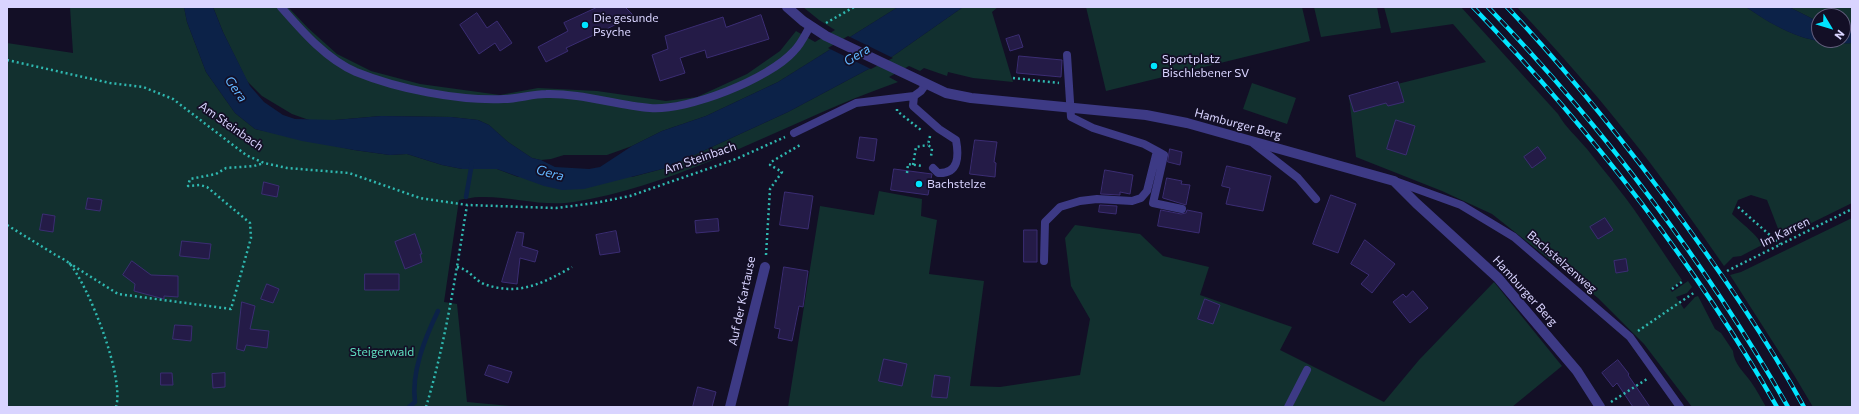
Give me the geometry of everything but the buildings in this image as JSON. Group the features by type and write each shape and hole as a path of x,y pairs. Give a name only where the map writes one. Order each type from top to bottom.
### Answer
{"street":[{"name":"Hamburger Berg","path":"787,7 813,28 826,36 946,93 971,98 1146,115 1250,140 1394,181 1498,278 1577,371 1600,407"},
{"name":"Auf der Kartause","path":"730,407 765,266"}],"lane":[{"path":"281,7 309,37 337,60 354,71 382,82 410,89 484,99 505,99 546,94 589,97 652,108 692,103 718,95 751,79 793,52 813,28"},
{"path":"1067,55 1071,117 1088,126 1144,144 1164,155 1154,203 1182,209"},
{"path":"794,132 856,103 914,96 921,91 926,84"},
{"path":"914,96 913,106 939,129 956,140 958,149 957,158 952,170 947,174 938,173 931,168"},
{"path":"1250,140 1298,178 1316,199"},
{"path":"1044,261 1045,222 1060,207 1080,201 1097,199 1132,201 1141,198 1147,192 1157,151"},
{"name":"Bachstelzenweg","path":"1394,181 1461,205 1514,237 1630,337 1680,407"},
{"path":"1288,407 1307,370"}],"path":[{"path":"813,28 854,7"},
{"name":"Am Steinbach","path":"7,60 110,83 143,87 173,99 246,155 264,163 287,168 349,173 420,198 467,206 556,208 595,203 630,196 736,159 794,132"},
{"path":"1013,78 1070,84"},
{"name":"Auf der Kartause","path":"765,266 770,189 782,172 770,165 771,162 800,146 794,132"},
{"path":"907,173 908,164 913,165 931,168 932,148 928,143 916,148 913,165"},
{"path":"7,225 118,294 231,309 251,238 250,223 207,187 200,185 188,186 190,179 216,174 226,168 254,166 264,163"},
{"path":"426,407 437,370 454,291 467,206"},
{"path":"1738,207 1780,244"},
{"name":"Im Karren","path":"1727,271 1852,209"},
{"path":"69,263 84,288 111,354 116,374 118,400 116,407"},
{"path":"457,267 464,268 483,284 503,289 526,288 543,283 572,268"},
{"path":"1672,289 1683,281"},
{"path":"1630,337 1695,292"},
{"path":"1620,397 1637,385"}],"green space":[{"name":"Steigerwald","path":"70,7 184,7 187,22 206,72 235,113 255,129 354,150 390,155 407,154 442,165 462,169 497,169 518,177 632,177 666,168 788,112 893,56 963,7 998,7 992,12 1013,82 973,78 948,72 947,76 924,68 920,71 909,66 889,77 898,82 848,101 710,161 643,186 609,195 562,203 492,197 477,197 459,200 444,302 457,304 467,402 521,407 7,407 7,43 73,53"},
{"path":"213,7 288,7 308,28 337,54 371,71 420,84 500,95 538,88 597,91 666,101 697,97 747,74 780,51 796,31 815,42 835,30 819,20 803,7 898,7 778,82 706,116 662,131 632,146 607,155 564,155 541,160 532,158 508,142 489,125 478,120 451,117 381,116 335,120 309,120 292,114 262,96 247,81 223,32"},
{"name":"Sportplatz Bischlebener SV","path":"1086,7 1302,7 1310,41 1106,91"},
{"path":"1314,7 1377,7 1381,28 1321,37"},
{"path":"1384,7 1461,7 1558,114 1564,124 1587,149 1626,198 1682,280 1670,289 1672,292 1688,281 1692,287 1687,293 1676,297 1684,309 1695,297 1698,296 1715,329 1721,333 1733,351 1737,364 1753,385 1766,407 1692,407 1644,344 1598,298 1492,214 1442,191 1356,157 1349,96 1486,62 1453,24 1391,33"},
{"path":"1517,7 1746,7 1772,23 1796,35 1811,39 1811,48 1851,48 1852,43 1852,203 1785,236 1779,231 1767,200 1751,195 1738,200 1732,214 1753,233 1762,245 1741,256 1733,257 1724,266 1688,214 1638,147 1572,68"},
{"path":"1789,7 1852,7 1852,24 1851,8 1811,8 1811,18"},
{"path":"1252,83 1296,98 1287,124 1243,109"},
{"path":"879,191 922,199 921,216 937,220 929,274 984,281 970,386 1000,387 1080,375 1090,319 1071,286 1065,238 1075,225 1140,234 1163,256 1209,267 1200,295 1292,327 1280,350 1384,402 1419,360 1494,282 1562,366 1512,407 788,407 820,206 874,215"},
{"path":"1852,218 1852,407 1813,407 1730,275 1741,272"}],"water":[{"name":"Gera","path":"184,7 213,7 223,32 250,86 264,102 283,115 295,119 335,120 381,116 451,117 478,120 489,125 508,142 532,158 541,160 555,167 589,169 600,167 632,146 662,131 706,116 778,82 898,7 963,7 893,56 788,112 666,168 584,189 562,190 544,186 497,169 462,169 442,165 407,154 390,155 354,150 302,141 255,129 235,113 206,72 187,22"},
{"path":"1746,7 1789,7 1811,18 1811,40 1796,35 1759,16"},
{"path":"1851,24 1852,24 1851,43"}],"pier":[{"path":"848,36 893,58 871,69 828,48"}],"waterway":[{"path":"466,197 472,163"},
{"path":"409,407 415,402 415,379 420,355 428,332 438,311"}],"railway":[{"path":"1473,7 1557,100 1598,148 1637,198 1675,248 1711,300 1777,407"},
{"path":"1488,7 1572,100 1612,148 1650,198 1687,248 1722,300 1788,407"},
{"path":"1507,7 1587,98 1681,219 1719,271 1755,325 1804,407"}],"place":[{"name":"Die gesunde Psyche","path":"585,25"},
{"name":"Sportplatz Bischlebener SV","path":"1154,66"},
{"name":"Bachstelze","path":"919,184"}]}
